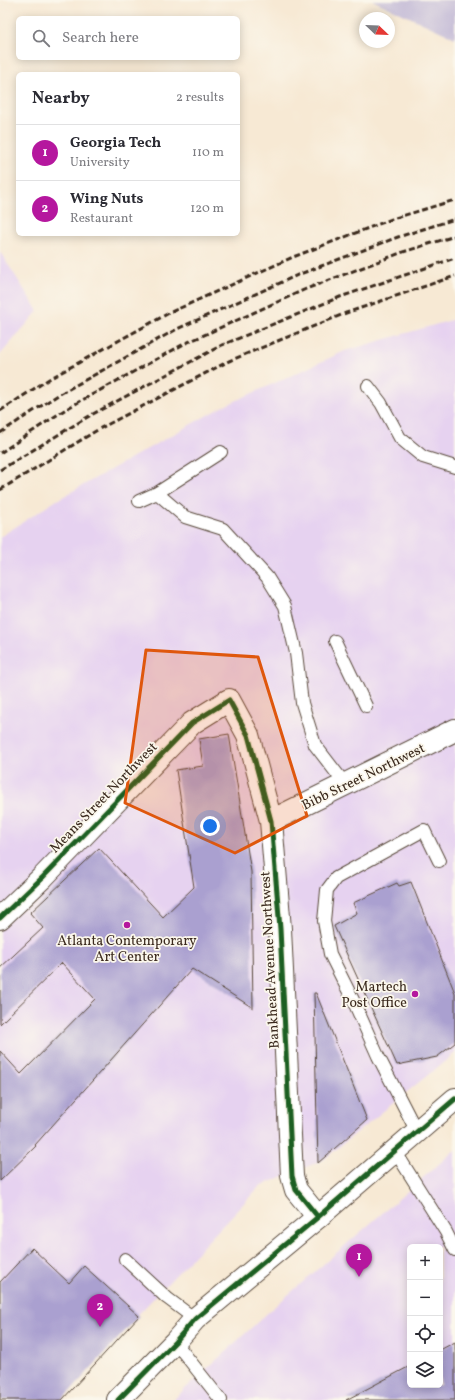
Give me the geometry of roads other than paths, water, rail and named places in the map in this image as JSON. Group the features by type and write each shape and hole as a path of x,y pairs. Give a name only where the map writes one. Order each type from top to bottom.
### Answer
{"street":[{"name":"Bankhead Avenue Northwest","path":"229,700 248,735 271,821 280,928 292,1176 296,1190 318,1217"},
{"name":"Means Street Northwest","path":"0,918 192,723 229,700"},
{"name":"Bibb Street Northwest","path":"271,821 455,730"},
{"path":"118,1400 175,1342 195,1319 318,1217 455,1099"}],"lane":[{"path":"368,386 381,403 400,438 422,457 455,467"},
{"path":"139,501 157,493 221,452"},
{"path":"157,493 185,517 223,529 267,577 285,606 296,653 302,703 315,745 345,784"},
{"path":"335,641 366,706"},
{"path":"417,1132 378,1056 353,1000 330,954 324,921 327,890 336,878 424,830 439,861"},
{"path":"395,1151 446,1232 455,1250"},
{"path":"125,1259 167,1298 195,1319"},
{"path":"175,1342 221,1400"}],"railway":[{"path":"0,411 49,379 169,313 293,257 392,219 455,200"},
{"path":"0,433 58,395 177,329 300,274 398,237 455,219"},
{"path":"0,453 66,409 184,344 306,289 403,252 455,236"},
{"path":"0,470 91,415 222,345 340,297 455,258"},
{"path":"0,490 99,429 229,361 346,313 455,276"}],"place":[{"name":"Atlanta Contemporary Art Center","path":"127,925"},
{"name":"Martech Post Office","path":"415,994"},
{"name":"Georgia Tech","path":"359,1277"},
{"name":"Wing Nuts","path":"100,1327"}]}
